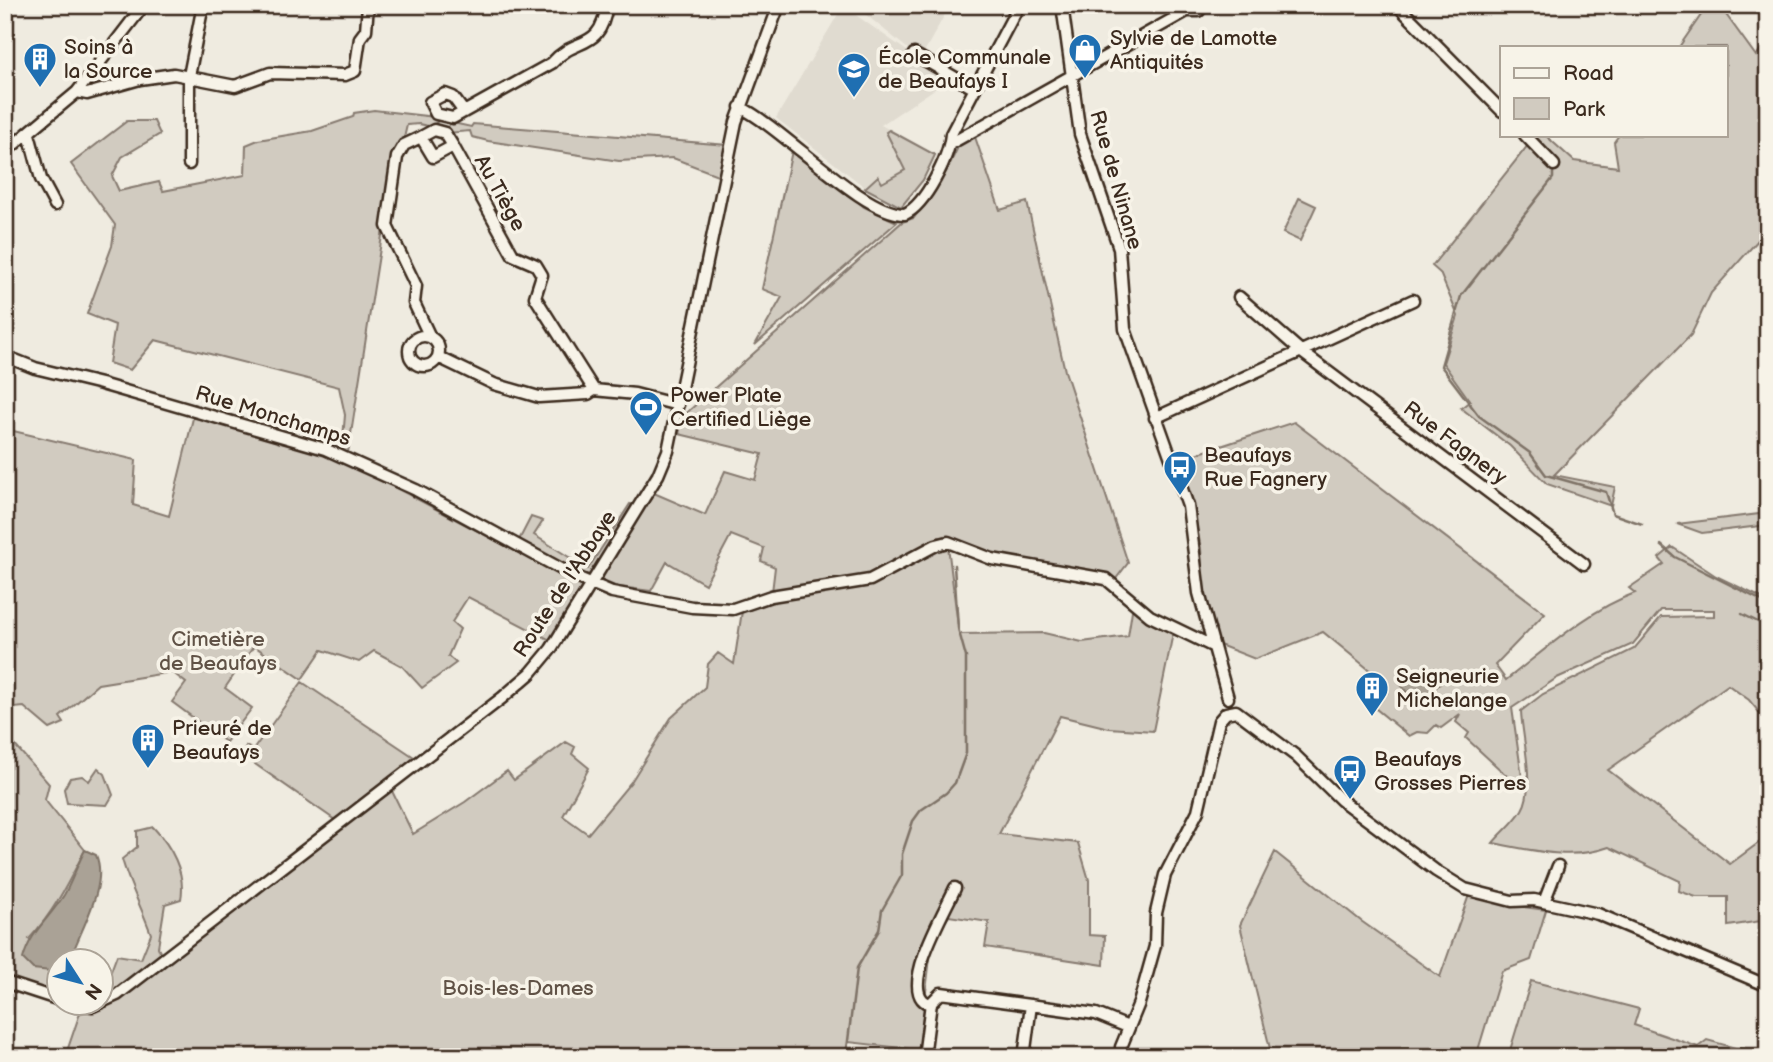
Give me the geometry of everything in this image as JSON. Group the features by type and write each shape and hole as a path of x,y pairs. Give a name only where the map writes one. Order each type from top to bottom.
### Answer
{"street":[{"path":"5,152 78,92 144,5"},
{"path":"189,164 189,76 203,5"},
{"path":"78,92 88,94 140,79 174,74 235,86 261,75 345,75 355,71 360,38 366,30 368,5"},
{"path":"464,112 595,37 604,24 607,5"},
{"name":"Route de l'Abbaye","path":"116,995 502,698 531,673 551,649 663,465 740,107 779,5"},
{"path":"740,107 814,158 862,199 899,215 910,212 933,182 950,144 951,134 1019,5"},
{"name":"Rue de Ninane","path":"1062,5 1084,146 1119,248 1125,329 1188,506 1199,593 1228,698 1222,703 1231,712"},
{"path":"1397,5 1500,109"},
{"path":"950,144 1187,11 1199,11"},
{"path":"914,54 975,89"},
{"name":"Au Tiège","path":"453,146 433,157 421,137 435,130 445,133 453,146 513,256 536,265 542,275 535,297 594,390"},
{"path":"29,134 41,179 55,205"},
{"path":"1526,136 1554,165"},
{"path":"421,137 404,145 397,157 387,226 416,286 414,303 430,337 438,345 438,357"},
{"name":"Rue Fagnery","path":"1239,297 1303,353 1584,564"},
{"path":"1155,418 1303,353 1413,300"},
{"path":"430,337 416,338 411,344 410,356 414,362 427,366 438,357"},
{"name":"Rue Monchamps","path":"5,356 35,368 325,449 416,490 592,584 612,592 692,607 733,609 782,593 870,580 936,545 948,542 992,559 1106,579 1150,616 1212,646"},
{"path":"438,357 494,384 539,397 588,394 594,390 635,394 678,405"},
{"path":"1121,1057 1155,946 1156,913 1165,875 1198,811 1219,721 1231,712 1296,756 1341,800 1449,880 1484,895 1512,901 1544,902 1598,914 1768,986"},
{"path":"1544,902 1558,866"},
{"path":"931,1005 921,999 918,989 920,975 931,935 955,888"},
{"path":"5,982 46,995"},
{"path":"924,1057 931,1005 934,997 941,993 1096,1014 1128,1027"},
{"path":"1024,1057 1031,1005"}],"shaded area":[{"path":"854,5 950,5 922,56 913,53"},
{"name":"École Communale de Beaufays I","path":"843,6 948,80 881,125 935,155 923,180 901,207 871,192 776,118"},
{"path":"1433,668 1442,670 1442,681 1426,698 1414,702 1399,682 1417,679"},
{"path":"85,850 96,855 99,880 92,908 76,946 46,946 46,970 33,969 23,959 26,949 64,895"}],"green space":[{"path":"1708,5 1719,5 1756,56 1768,39 1768,229 1711,293 1691,335 1554,475 1615,487 1611,506 1547,484 1510,446 1461,408 1470,401 1443,363 1458,316 1440,273 1432,266 1535,136 1546,136 1574,161 1618,167 1614,142 1618,136 1728,136 1728,46 1680,46"},
{"path":"374,110 435,117 438,121 432,127 407,125 383,229 348,453 342,450 345,415 339,387 155,340 130,370 109,363 115,325 87,314 112,246 115,225 71,164 127,121 154,121 160,134 122,157 112,176 119,191 159,182 163,191 245,175 246,145 258,140 312,131 353,117 354,113"},
{"path":"449,124 471,127 473,124 727,145 720,176 673,158 619,161 488,141 472,137 470,131 447,133"},
{"path":"889,130 935,155 923,180 901,207 865,188 878,176 882,183 905,170 886,132"},
{"path":"974,134 1000,210 1027,202 1065,371 1128,563 1115,580 1103,573 1005,557 939,537 866,579 827,582 772,592 775,567 761,561 764,548 731,535 705,584 667,562 651,591 596,584 654,493 705,515 725,471 755,480 762,454 679,434 683,416 902,222 914,218 947,170 960,143"},
{"path":"793,146 864,207 897,222 755,345 782,297 762,289"},
{"path":"1299,198 1316,206 1300,241 1283,233"},
{"name":"Cimetière de Beaufays","path":"194,414 339,458 584,587 550,640 468,597 452,622 460,629 448,656 456,663 422,688 402,666 374,651 359,662 322,650 302,679 254,646 225,688 252,708 226,742 172,702 186,683 172,672 98,684 60,717 64,723 50,729 24,707 14,708 5,717 5,429 136,460 133,505 169,516"},
{"path":"1294,422 1545,613 1495,665 1506,680 1584,620 1635,593 1629,588 1664,564 1659,558 1672,547 1716,576 1768,601 1768,723 1749,700 1728,685 1608,770 1730,864 1761,841 1768,829 1768,920 1728,926 1728,897 1696,897 1679,891 1680,881 1609,847 1565,854 1493,843 1519,814 1526,800 1528,775 1521,711 1543,694 1634,649 1661,617 1714,616 1714,610 1661,610 1633,644 1557,678 1512,708 1522,777 1520,788 1466,738 1469,733 1456,722 1460,714 1441,728 1436,725 1428,733 1417,732 1409,736 1375,708 1387,693 1375,683 1378,677 1323,632 1255,659 1217,644 1203,588 1201,548 1193,508 1178,460"},
{"path":"630,504 636,506 591,579 518,542 531,517 543,521 534,535 588,569"},
{"path":"1768,513 1768,525 1702,533 1677,524"},
{"name":"Bois-les-Dames","path":"948,546 959,634 1044,633 1082,642 1128,636 1133,604 1173,633 1153,731 1109,728 1060,716 999,834 1078,843 1089,880 1089,935 1105,936 1104,965 985,947 989,922 949,916 932,941 919,1050 849,1042 843,1057 65,1057 79,1016 116,1016 116,999 391,789 413,834 465,802 507,771 514,780 566,742 575,747 572,754 589,768 563,816 588,834 631,782 671,718 705,687 708,664 718,653 734,664 742,611 779,598 862,585 937,547"},
{"path":"302,682 417,759 335,820 242,755 246,746 253,750"},
{"path":"5,734 49,784 45,800 85,850 53,908 29,939 46,964 46,994 5,980"},
{"path":"98,768 105,774 113,795 107,805 67,803 64,789 70,778 82,776 89,781"},
{"path":"153,827 166,842 179,869 181,899 165,904 158,947 161,955 116,989 117,955 141,959 151,934 122,859 137,847 137,831"},
{"path":"1275,852 1361,921 1440,977 1469,895 1502,904 1546,910 1531,960 1502,971 1476,1057 1272,1057 1240,925"},
{"path":"1531,981 1639,1009 1634,1025 1698,1047 1707,1040 1768,1057 1508,1057"}],"waterway":[{"path":"1553,167 1553,178 1461,296 1441,366 1479,416 1530,453 1546,475 1606,492 1613,514 1642,524"},
{"path":"1661,545 1675,557 1768,604"},
{"path":"846,1057 857,968 879,930 882,910 902,875 902,854 913,821 921,810 946,793 955,783 966,753 966,657 958,628 954,565"},
{"path":"1742,614 1768,627"}],"place":[{"name":"Sylvie de Lamotte Antiquités","path":"1085,80"},
{"name":"Soins à la Source","path":"40,89"},
{"name":"École Communale de Beaufays I","path":"854,99"},
{"name":"Power Plate Certified Liège","path":"646,437"},
{"name":"Beaufays Rue Fagnery","path":"1180,497"},
{"name":"Seigneurie Michelange","path":"1372,718"},
{"name":"Prieuré de Beaufays","path":"148,770"},
{"name":"Beaufays Grosses Pierres","path":"1350,801"}]}
